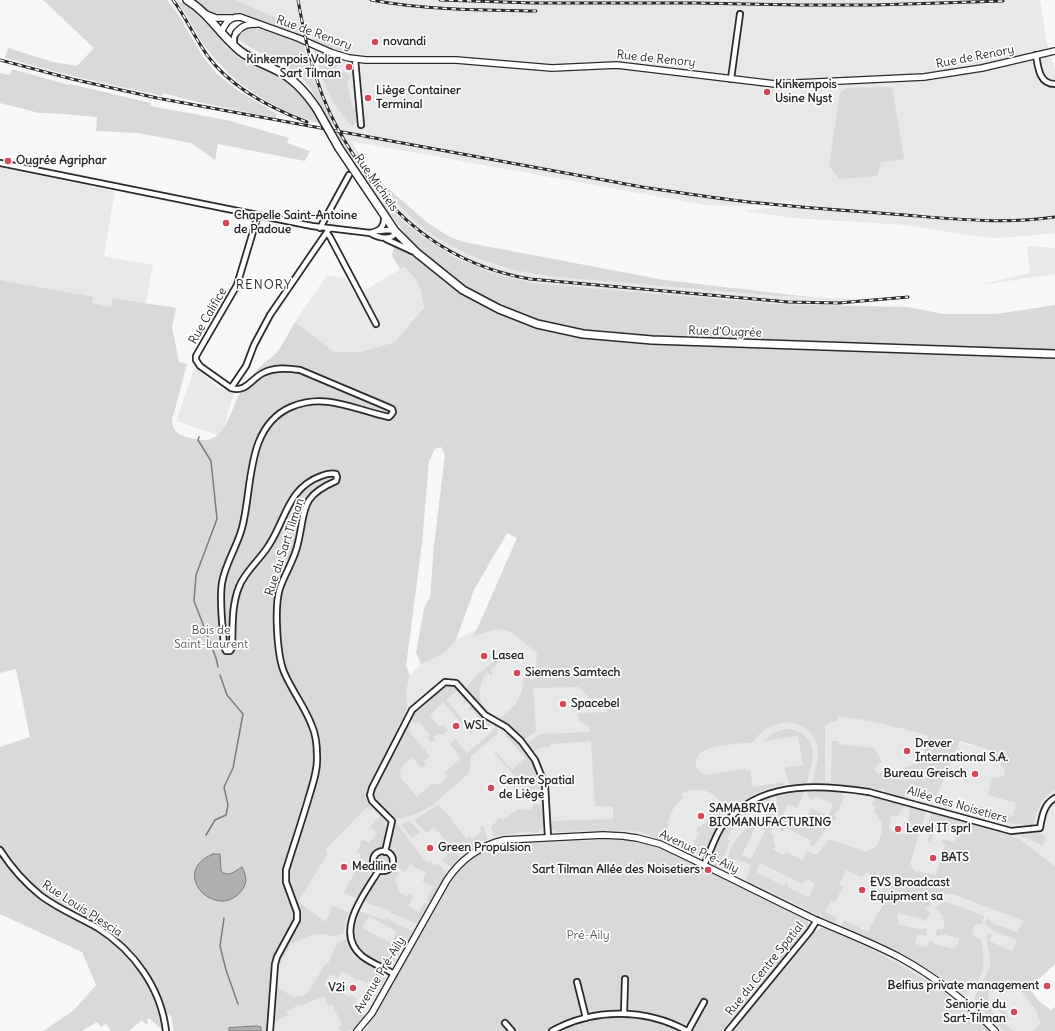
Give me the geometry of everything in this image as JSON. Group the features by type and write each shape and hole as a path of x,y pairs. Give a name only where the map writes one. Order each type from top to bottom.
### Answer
{"main road":[{"name":"Rue Michiels","path":"187,0 206,14 234,46 248,57 280,72 303,90 317,109 339,148 395,231"},
{"name":"Rue d'Ougrée","path":"395,231 417,253 463,290 487,304 537,324 583,334 652,340 1055,354"}],"street":[{"name":"Rue de Renory","path":"206,14 216,18 243,18 254,21 258,24 298,38 332,53 355,59 377,61 456,60 545,68 617,65 780,84 917,78 982,68 1055,50"},
{"path":"731,79 740,14"},
{"path":"223,34 226,22 231,18"},
{"name":"Rue de Renory","path":"223,34 231,36 245,25 258,24"},
{"path":"234,46 234,37 236,33"},
{"path":"1036,55 1040,74 1047,82 1055,84"},
{"path":"355,59 361,125"},
{"path":"0,163 258,215"},
{"path":"320,228 349,175"},
{"name":"Rue d'Ougrée","path":"258,215 312,226 328,231 370,233 388,230 395,231"},
{"name":"Rue Califice","path":"231,388 200,366 196,360 196,356 237,285 258,215"},
{"path":"378,231 384,224 384,215"},
{"path":"231,388 246,366 254,345 270,315 328,231"},
{"path":"328,231 376,324"},
{"path":"382,238 391,237 395,231"},
{"name":"Rue d'Ougrée","path":"370,233 393,241 417,253"},
{"name":"Rue du Sart Tilman","path":"231,388 237,390 242,389 256,377 273,369 300,370 392,409 393,412 392,415 389,416 343,403 318,400 292,407 280,414 262,435 256,448 243,523 222,582 221,595 224,649 226,651 230,651 232,648 234,606 243,578 268,547 278,530 286,509 296,494 309,481 324,475 333,473 336,474 336,480 322,486 316,491 305,507 296,551 283,581 278,598 277,611 281,663 288,681 312,726 317,756 315,776 286,870 286,882 297,912 297,920 277,957 275,964 270,1031"},
{"path":"386,852 392,821 372,801 370,795 372,788 412,710 445,682 456,683 485,715 506,727 521,740 535,760 545,785 548,837"},
{"name":"Allée des Noisetiers","path":"704,865 722,826 741,808 754,799 778,790 827,788 869,792 1012,831 1040,828 1045,807 1055,798"},
{"name":"Avenue Pré-Aily","path":"357,1031 372,1013 447,880 460,863 475,851 492,843 504,840 603,835 638,838 660,844 817,920 875,945 929,975 964,1001 996,1031"},
{"name":"Rue Louis Plescia","path":"0,850 25,882 41,896 97,928 125,948 139,964 152,985 162,1010 166,1031"},
{"path":"379,852 386,852 391,855 393,864 386,871 379,870 373,863 374,857 379,852"},
{"path":"379,870 353,915 349,932 353,945 362,956 394,974"},
{"name":"Rue du Centre Spatial","path":"728,1031 810,931 817,920"},
{"path":"624,1014 625,979"},
{"path":"577,982 586,1018"},
{"path":"552,1031 586,1018 604,1014 624,1014 650,1017 674,1024 687,1031 704,1002"},
{"path":"505,1023 512,1031"}],"shaded area":[{"path":"236,0 1040,0 1047,43 1055,69 1055,233 995,238 906,225 792,218 744,211 797,205 797,200 743,206 705,205 351,141 376,180 404,211 440,239 458,250 494,265 556,277 777,296 891,300 832,304 828,306 776,304 533,283 491,273 474,266 436,246 398,217 385,203 382,204 345,149 322,101 313,77 321,74 339,112 353,127 356,108 353,108 347,81 350,78 348,73 341,72 328,57 331,48 346,52 351,50 331,44"},
{"path":"0,167 115,191 104,256 153,265 146,303 114,298 111,307 92,303 92,297 0,280"},
{"path":"1027,246 1055,248 1055,274 974,286 1030,273"},
{"path":"404,267 413,276 421,288 424,306 395,342 361,352 334,352 295,322 327,275 346,278 355,296"},
{"path":"195,367 218,387 234,393 221,436 176,421"},
{"path":"486,624 500,630 511,632 519,638 802,699 1055,768 1055,922 990,990 1008,983 1017,986 1035,1009 1041,1023 1033,1031 990,1031 868,947 822,927 656,847 623,839 456,874 365,1031 272,1031 276,973 289,946 296,884 408,682 410,675 421,664 456,640"},
{"path":"213,854 220,854 221,871 226,874 232,873 242,867 246,878 245,884 242,890 232,899 221,901 210,898 201,892 196,882 195,872 200,862"},
{"path":"261,1027 261,1031 229,1031 229,1028"}],"green space":[{"path":"43,0 167,0 178,14 203,57 217,74 240,92 277,114 276,118 193,101 163,93 162,96 72,76 5,58 8,48 53,62 77,66 94,48"},
{"path":"176,0 194,11 229,49 241,59 281,77 295,88 307,102 321,124 288,112 258,96 230,75 207,49"},
{"path":"194,0 236,0 301,29 303,36 244,15 215,15"},
{"path":"248,26 274,33 304,45 309,65 323,104 332,123 330,124 315,96 304,81 280,63 244,44 236,38 237,33"},
{"path":"311,34 337,46 350,49 351,51 341,52 312,40"},
{"path":"237,42 279,66 293,75 248,52"},
{"path":"314,49 328,57 341,72 348,73 350,78 347,82 353,108 357,108 356,121 353,127 345,119 328,91 320,71"},
{"path":"12,69 69,85 151,103 150,106 227,120 289,138 287,143 310,151 305,161 218,144 215,160 191,143 138,133 96,131 97,117 39,113 0,103 0,73 10,75"},
{"path":"892,87 904,159 881,162 877,176 839,179 829,165 840,93 847,88"},
{"path":"375,177 429,224 450,237 464,242 664,280 810,297 777,296 556,277 519,271 500,266 465,253 431,234 406,212 381,186"},
{"name":"Bois de Saint-Laurent","path":"385,203 398,217 423,237 454,257 491,273 533,283 776,304 908,307 943,314 996,314 1055,305 1055,790 1043,800 1038,809 1033,825 1014,824 967,810 969,803 1013,816 1016,803 988,795 992,778 1004,776 1005,769 1001,767 999,753 960,741 936,798 910,791 908,799 905,798 903,808 898,816 891,816 889,830 906,835 910,804 927,809 910,864 916,872 920,871 936,875 945,845 942,844 943,839 954,842 957,834 937,828 935,829 931,841 927,843 930,829 927,827 931,813 1018,838 1055,866 1055,964 1029,988 1039,1001 1051,1010 1055,1007 1055,1031 1033,1031 1041,1023 1035,1009 1017,986 1008,983 990,990 988,994 992,1011 1013,1031 1004,1031 974,1002 976,994 990,965 987,942 988,934 992,934 989,941 1012,951 1017,940 991,929 985,922 987,918 991,921 991,923 1017,932 1024,921 953,894 933,893 931,904 925,909 930,913 926,921 898,913 898,924 923,930 924,928 927,929 926,936 917,934 915,944 927,947 929,941 934,942 933,944 955,949 956,944 958,945 959,938 941,934 940,936 935,935 937,929 943,930 945,921 942,920 943,916 935,908 943,901 984,916 982,924 977,924 972,932 974,936 981,940 984,962 983,969 973,987 967,993 957,989 932,971 907,957 842,926 844,920 868,932 877,914 882,908 879,896 883,887 869,881 872,875 866,872 862,877 846,870 839,885 843,887 835,902 831,901 825,912 837,918 835,923 746,880 751,865 736,859 734,862 728,858 729,852 736,840 752,823 762,816 772,814 769,804 756,809 739,821 735,826 727,838 730,841 720,867 717,868 710,862 710,856 713,849 733,820 747,808 767,798 773,805 774,813 774,824 771,833 774,835 773,841 775,843 774,846 776,847 772,849 784,855 786,852 802,860 807,851 817,855 829,839 866,852 877,846 882,832 882,822 874,812 876,806 872,805 875,798 884,800 885,790 831,783 832,741 839,741 839,744 874,748 882,761 874,769 879,775 885,768 903,775 906,767 923,762 928,735 871,721 838,716 837,721 831,722 825,726 825,784 812,783 818,758 818,750 813,736 808,731 796,724 781,723 767,728 753,742 719,746 701,752 698,756 696,765 698,770 703,774 706,775 745,769 746,771 750,770 753,787 784,782 785,785 755,794 737,805 723,820 706,850 700,856 676,845 679,839 693,845 699,833 696,832 698,826 700,827 707,822 711,810 722,803 709,792 698,789 681,794 683,798 673,809 668,823 668,833 673,836 669,844 641,832 626,830 557,832 550,828 549,825 553,821 613,819 613,807 595,806 591,741 551,744 550,747 540,748 533,752 527,744 540,734 590,732 589,727 579,721 578,713 607,712 607,699 591,699 579,687 533,688 536,731 525,739 500,718 515,705 522,691 524,677 536,668 537,653 511,632 496,629 474,636 517,538 507,533 474,590 456,640 444,653 421,664 416,653 424,608 430,597 434,545 445,455 441,447 435,449 429,461 422,544 406,666 410,675 406,690 407,708 367,790 367,797 372,806 371,811 367,807 325,850 328,853 298,902 326,922 332,906 349,912 346,918 344,933 333,937 322,934 312,935 291,944 276,973 277,982 281,990 294,997 306,995 325,965 329,962 337,943 347,939 358,955 385,973 386,978 380,987 374,984 373,981 366,983 359,979 358,981 342,971 338,978 330,974 324,985 336,992 338,989 348,997 350,995 357,999 357,1007 365,1016 356,1028 341,1031 338,1027 342,1025 332,1004 328,1006 324,996 286,1011 288,1015 279,1019 273,1025 272,1031 174,1031 171,1016 160,1011 163,1031 149,1018 147,1019 148,1022 146,1025 142,1020 129,1031 111,1031 106,1024 101,1027 97,1022 82,1031 43,1031 73,1011 96,985 82,952 0,914 0,747 30,737 16,669 0,673 0,280 93,297 92,303 111,307 113,298 176,308 172,327 179,362 187,364 172,420 173,427 176,432 183,436 207,440 218,435 222,431 242,390 263,364 277,352 295,322 334,352 361,352 395,342 424,307 422,294 416,280 404,267 400,269 392,256 394,246 405,233 382,204","holes":["756,826 765,831 751,859 742,855","760,863 803,884 806,879 815,883 811,892 812,893 808,897 787,887 788,885 786,883 784,886 756,872"]},
{"path":"500,657 502,660 490,670 493,674 491,676 487,672 480,686 481,702 488,710 484,711 465,689 478,674"},
{"path":"448,684 455,686 466,698 467,702 463,706 462,704 465,701 456,691 446,700 470,728 481,720 471,709 468,711 467,710 471,706 474,707 482,717 494,723 483,732 478,728 471,734 443,702 430,715 439,727 443,725 448,730 442,735 439,733 433,738 436,741 431,742 427,738 430,735 418,721 415,724 411,716"},
{"path":"408,724 411,727 408,730 430,756 424,761 426,764 421,768 412,757 406,762 400,771 401,778 417,797 433,783 440,785 447,776 445,772 461,758 450,744 455,739 467,753 492,732 496,725 498,730 497,734 470,757 469,773 431,806 418,813 403,818 393,818 389,817 374,800 373,795 385,767 397,750 397,744 406,725"},
{"path":"791,729 801,733 811,744 813,755 807,784 790,785 784,768 803,765 798,736 762,742 773,733"},
{"path":"507,732 527,753 536,769 542,798 539,800 531,800 529,798 533,794 527,789 525,791 521,787 530,779 526,775 525,776 522,774 517,778 494,753 496,752 512,770 525,758 504,734"},
{"path":"809,789 840,791 844,797 839,809 834,815 837,818 825,830 814,846 809,845 811,840 785,828 782,833 779,826 776,794 803,791 803,795 797,808 788,804 783,815 803,824 811,808 828,816 833,804 816,796 813,800 809,798 807,794"},
{"path":"533,804 541,804 544,822 542,829 537,833 525,832 493,836 491,827 500,817 503,820 518,809 532,810"},
{"path":"438,805 452,818 451,820 467,839 470,836 472,839 482,831 479,828 483,826 488,839 478,843 464,852 460,850 456,853 460,857 452,866 449,866 442,859 447,856 444,851 450,845 434,827 427,833 414,820"},
{"path":"380,815 387,825 385,840 381,847 369,855 367,860 370,861 369,877 357,899 344,892 361,862 365,860 360,858 360,854 357,852 361,844 360,843 362,839 369,843 377,833 370,827"},
{"path":"410,821 420,832 412,838 402,826 403,823"},
{"path":"395,825 398,825 425,861 429,863 430,861 435,866 438,863 447,874 430,902 426,900 433,887 422,881 426,873 410,864 406,872 397,867 398,860 390,848 390,841"},
{"path":"1038,831 1045,836 1045,842 1042,846 1021,836 1021,833"},
{"name":"Pré-Aily","path":"623,839 656,847 808,919 809,928 816,931 822,927 868,947 929,982 953,998 990,1031 365,1031 456,874 466,864 484,851 506,844"},
{"path":"381,855 385,855 389,861 385,867 381,867 377,863 377,859"},
{"path":"395,871 399,873 394,882 397,883 398,891 407,897 409,894 413,897 408,906 419,912 425,902 428,904 417,924 391,913 388,910 364,902 377,879"},
{"path":"359,911 385,920 388,918 396,924 413,931 391,966 372,959 359,947 353,931","holes":["369,916 397,932 391,943 362,928"]},
{"path":"1000,998 1010,1021 995,1007 993,999"}],"waterway":[{"path":"199,437 198,440 211,461 217,519 196,575 194,601 218,667"},
{"path":"206,835 215,820 226,815 228,805 224,787 233,768 243,714 227,695 220,675"},
{"path":"224,918 220,946 226,970 238,1004"}],"railway":[{"path":"173,0 207,55 227,77 239,87 265,103 307,122"},
{"path":"298,0 313,68 323,96 340,133 367,176 385,198 404,218 426,236 449,251 474,263 501,272 530,279 788,302 839,303 908,297"},
{"path":"371,0 432,8 536,11"},
{"path":"440,0 535,3 695,3 799,5 875,5 1003,1"},
{"path":"0,60 72,79 157,98 667,191 779,205 953,219 994,221 1055,217"}],"place":[{"name":"novandi","path":"375,42"},
{"name":"Kinkempois Volga Sart Tilman","path":"349,67"},
{"name":"Kinkempois Usine Nyst","path":"767,92"},
{"name":"Liège Container Terminal","path":"368,98"},
{"name":"Ougrée Agriphar","path":"8,161"},
{"name":"Chapelle Saint-Antoine de Padoue","path":"226,223"},
{"name":"Lasea","path":"484,656"},
{"name":"Siemens Samtech","path":"517,673"},
{"name":"Spacebel","path":"563,704"},
{"name":"WSL","path":"456,726"},
{"name":"Drever International S.A.","path":"907,751"},
{"name":"Bureau Greisch","path":"975,774"},
{"name":"Centre Spatial de Liège","path":"491,788"},
{"name":"SAMABRIVA BIOMANUFACTURING","path":"701,816"},
{"name":"Level IT sprl","path":"898,829"},
{"name":"Green Propulsion","path":"430,848"},
{"name":"BATS","path":"933,858"},
{"name":"Mediline","path":"344,867"},
{"name":"Sart Tilman Allée des Noisetiers","path":"708,870"},
{"name":"EVS Broadcast Equipment sa","path":"862,890"},
{"name":"Belfius private management","path":"1047,986"},
{"name":"V2i","path":"353,988"},
{"name":"Seniorie du Sart-Tilman","path":"1014,1012"}],"district":[{"name":"RENORY","path":"264,285"}]}
